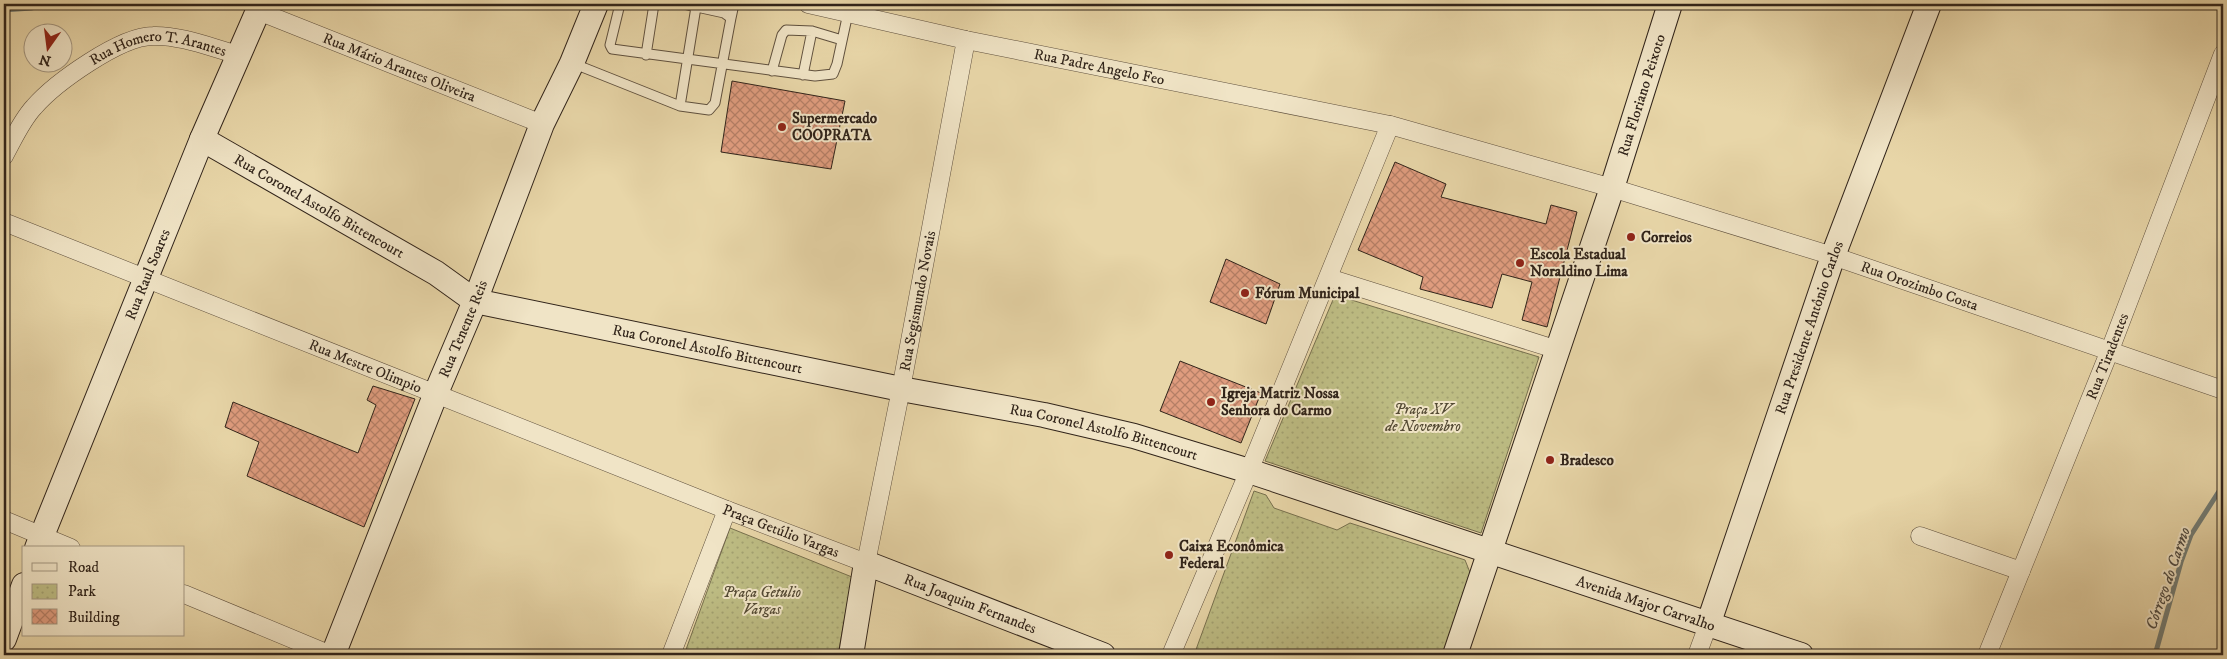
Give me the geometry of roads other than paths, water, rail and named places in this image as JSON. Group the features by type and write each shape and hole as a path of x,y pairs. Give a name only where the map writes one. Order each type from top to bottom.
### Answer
{"street":[{"name":"Rua Tenente Reis","path":"332,655 436,393 475,301 542,124 572,63 596,4"},
{"name":"Rua Padre Angelo Feo","path":"808,4 966,40 1390,125"},
{"name":"Rua Floriano Peixoto","path":"1612,188 1670,4"},
{"name":"Rua Presidente Antônio Carlos","path":"1697,655 1833,256 1929,4"},
{"name":"Rua Raul Soares","path":"40,542 202,139 239,55 257,6"},
{"name":"Rua Mário Arantes Oliveira","path":"257,6 542,124"},
{"name":"Rua Homero T. Arantes","path":"4,156 34,107 59,85 115,46 140,36 155,36 239,55"},
{"name":"Rua Segismundo Novais","path":"866,563 902,389 966,40"},
{"name":"Rua Tiradentes","path":"1987,655 2110,350 2223,54"},
{"path":"1170,655 1249,471 1390,125 1612,188 1455,655"},
{"name":"Rua Coronel Astolfo Bittencourt","path":"202,139 419,263 475,301 902,389 1044,415 1134,436 1249,471"},
{"name":"Rua Orozimbo Costa","path":"1612,188 1833,256 2223,390"},
{"name":"Rua Mestre Olimpio","path":"4,222 727,510"},
{"path":"1329,278 1558,350"},
{"path":"1249,471 1490,552"},
{"name":"Praça Getúlio Vargas","path":"671,655 727,510 866,563"},
{"path":"4,520 40,542 61,546"},
{"path":"1920,536 2021,571"},
{"name":"Avenida Major Carvalho","path":"1490,552 1801,655"},
{"path":"851,655 866,563"},
{"name":"Rua Joaquim Fernandes","path":"866,563 1103,655"},
{"path":"4,639 22,590"},
{"path":"185,594 332,655"}],"lane":[{"path":"620,4 610,45 617,51 772,71 827,76 833,74 848,13"},
{"path":"646,55 654,4"},
{"path":"683,4 724,13 731,18"},
{"path":"572,63 680,106 704,110 712,108 723,64 734,4"},
{"path":"680,106 696,7"},
{"path":"772,71 782,36 786,30 812,31 842,40"},
{"path":"803,74 812,31"}],"waterway":[{"path":"4,10 31,8 49,4"},
{"name":"Córrego do Carmo","path":"2155,655 2181,562 2191,535 2223,485"}],"place":[{"name":"Supermercado COOPRATA","path":"782,127"},
{"name":"Correios","path":"1631,237"},
{"name":"Escola Estadual Noraldino Lima","path":"1520,263"},
{"name":"Fórum Municipal","path":"1245,293"},
{"name":"Igreja Matriz Nossa Senhora do Carmo","path":"1211,402"},
{"name":"Bradesco","path":"1550,460"},
{"name":"Caixa Econômica Federal","path":"1169,555"}],"park label":[{"name":"Praça XV de Novembro","path":"1423,418"},
{"name":"Praça Getulio Vargas","path":"762,600"}]}
